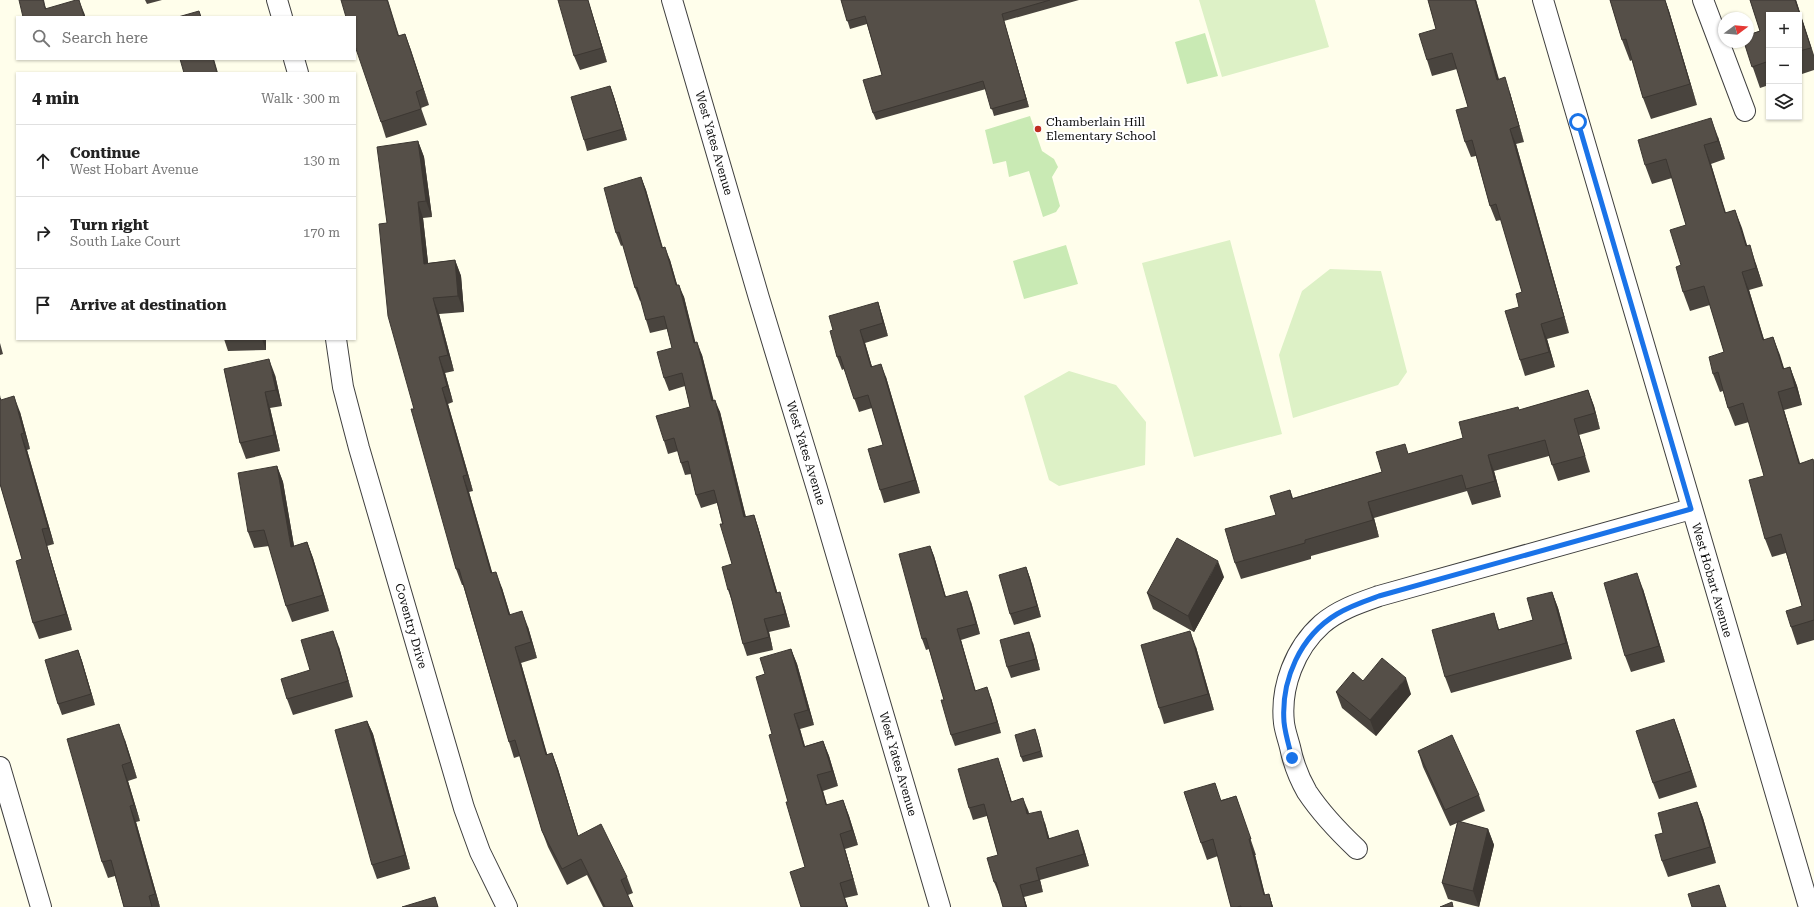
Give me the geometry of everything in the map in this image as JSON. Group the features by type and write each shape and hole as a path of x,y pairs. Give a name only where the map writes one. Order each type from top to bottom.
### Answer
{"street":[{"path":"277,0 282,16"},
{"name":"West Yates Avenue","path":"672,0 940,907"},
{"name":"West Hobart Avenue","path":"1543,0 1691,509 1809,907"},
{"path":"1703,0 1744,111"},
{"path":"294,60 298,72"},
{"name":"Coventry Drive","path":"336,340 343,387 359,448 464,808 480,852 507,907"},
{"path":"1357,849 1342,835 1307,792 1298,775 1292,758 1284,723 1285,692 1289,676 1302,648 1312,635 1336,614 1379,596 1691,509"},
{"path":"0,767 41,907"}],"green space":[{"path":"1199,0 1315,0 1329,47 1222,77"},
{"path":"1205,33 1218,76 1187,84 1175,42"},
{"path":"1030,116 1042,151 1054,159 1058,167 1052,177 1060,206 1056,212 1043,217 1029,171 1009,177 1006,161 993,164 985,130"},
{"path":"1230,240 1282,434 1194,457 1142,263"},
{"path":"1066,245 1078,284 1024,299 1013,261"},
{"path":"1330,269 1381,271 1407,372 1398,385 1293,418 1279,355 1302,291"},
{"path":"1069,371 1116,385 1146,422 1145,465 1059,486 1049,480 1024,396"}],"building":[{"path":"19,0 43,0 45,9 79,0 84,16 23,16"},
{"path":"341,0 387,0 398,36 405,34 423,89 416,92 421,109 381,122 356,49 356,16 346,16"},
{"path":"558,0 588,0 602,48 574,56"},
{"path":"841,0 1050,0 1002,14 1026,99 991,109 983,81 873,113 863,80 882,75 865,16 847,21"},
{"path":"1428,0 1475,0 1497,80 1505,77 1519,126 1510,129 1564,317 1541,324 1549,352 1520,360 1505,311 1519,307 1516,294 1522,292 1496,204 1490,206 1472,140 1465,142 1456,110 1468,107 1452,53 1427,60 1419,34 1436,29"},
{"path":"1610,0 1665,0 1690,84 1643,98 1626,39 1622,40"},
{"path":"1750,0 1795,0 1799,12 1766,12 1766,62 1752,67 1746,48 1754,48 1754,33 1760,31"},
{"path":"199,11 201,16 182,16"},
{"path":"1802,21 1811,48 1802,50"},
{"path":"180,60 213,60 217,72 184,72"},
{"path":"610,86 623,129 584,140 571,97"},
{"path":"1711,118 1718,141 1704,145 1725,213 1735,210 1746,246 1750,245 1756,268 1742,272 1763,340 1773,337 1783,369 1790,367 1795,387 1778,392 1799,464 1813,459 1814,463 1814,620 1791,627 1786,611 1802,606 1781,534 1765,539 1749,480 1764,476 1743,403 1728,408 1718,372 1713,374 1709,357 1724,352 1704,286 1683,292 1676,267 1681,265 1670,230 1686,225 1666,159 1645,165 1638,140"},
{"path":"418,141 426,201 418,202 424,264 455,260 458,296 433,298 448,355 439,357 447,386 442,388 467,475 463,476 491,573 496,572 509,615 522,611 531,642 515,647 546,755 552,753 578,836 601,824 627,877 621,880 633,907 605,907 581,859 562,869 542,831 515,740 509,742 459,569 456,569 411,409 414,409 388,316 379,224 387,223 377,147"},
{"path":"641,177 662,248 665,247 676,285 679,285 694,343 697,342 712,401 715,400 744,517 754,515 776,593 780,592 785,614 764,619 769,637 743,644 722,567 732,564 720,524 723,524 714,490 696,495 688,461 681,463 674,438 664,441 656,416 690,407 682,373 664,378 657,352 672,348 664,316 646,320 619,232 616,233 604,188"},
{"path":"878,302 883,323 860,330 871,367 881,364 915,480 880,490 868,449 883,445 868,395 854,399 840,356 837,357 830,331 833,330 829,316"},
{"path":"269,359 276,390 265,392 274,435 240,443 224,369"},
{"path":"1588,390 1595,413 1574,419 1585,456 1552,465 1545,440 1488,455 1495,481 1466,489 1462,475 1368,502 1373,520 1305,540 1305,543 1235,563 1225,529 1276,515 1270,496 1290,490 1292,499 1382,472 1376,452 1405,444 1408,454 1463,438 1459,422 1518,407 1519,410"},
{"path":"14,396 24,433 21,434 48,528 42,529 66,614 33,623 16,561 22,559 0,484 0,398 1,400"},
{"path":"277,466 291,547 307,542 323,595 286,606 264,530 248,532 238,473"},
{"path":"1177,538 1218,561 1188,616 1147,593"},
{"path":"930,546 945,597 967,591 976,624 957,629 975,691 987,687 997,722 951,735 941,700 944,700 926,638 922,639 899,554"},
{"path":"1026,567 1037,606 1010,614 999,575"},
{"path":"1637,573 1659,646 1625,656 1604,583"},
{"path":"1552,592 1566,643 1445,677 1432,630 1494,613 1498,630 1533,620 1527,598"},
{"path":"333,631 348,681 287,699 281,679 310,670 301,640"},
{"path":"1190,631 1208,694 1159,708 1141,645"},
{"path":"1029,632 1036,659 1007,667 1000,640"},
{"path":"791,649 808,710 794,714 804,747 823,741 832,771 817,775 826,805 843,800 852,830 840,834 853,879 840,883 847,907 801,907 790,872 805,867 786,802 788,802 769,735 772,734 756,677 765,674 760,658"},
{"path":"78,650 91,694 58,704 45,660"},
{"path":"1382,658 1406,678 1370,720 1336,692 1353,672 1363,681"},
{"path":"1674,719 1691,771 1653,783 1636,731"},
{"path":"367,721 405,855 372,865 335,730"},
{"path":"119,724 131,762 122,765 134,805 130,806 155,894 149,896 152,907 124,907 111,860 102,862 67,739"},
{"path":"1035,729 1041,751 1021,757 1015,735"},
{"path":"1452,735 1479,795 1445,810 1418,751"},
{"path":"998,758 1011,802 1023,798 1027,814 1041,811 1048,839 1078,830 1084,854 1036,868 1039,880 1020,885 1026,907 1003,907 987,858 998,855 984,804 969,808 958,769"},
{"path":"1215,783 1221,801 1236,796 1251,839 1249,839 1264,895 1269,894 1272,907 1231,907 1213,839 1201,843 1184,792"},
{"path":"1697,802 1710,847 1662,861 1655,835 1663,833 1658,813"},
{"path":"1458,821 1488,829 1473,891 1442,883"},
{"path":"1719,885 1726,907 1692,907 1688,894"},
{"path":"435,897 438,907 402,907"},
{"path":"1452,902 1453,907 1440,907"}],"place":[{"name":"Chamberlain Hill Elementary School","path":"1038,129"}],"route":[{"path":"1292,758 1284,723 1285,692 1289,676 1302,648 1323,624 1336,614 1379,596 1691,509 1578,122"}]}
